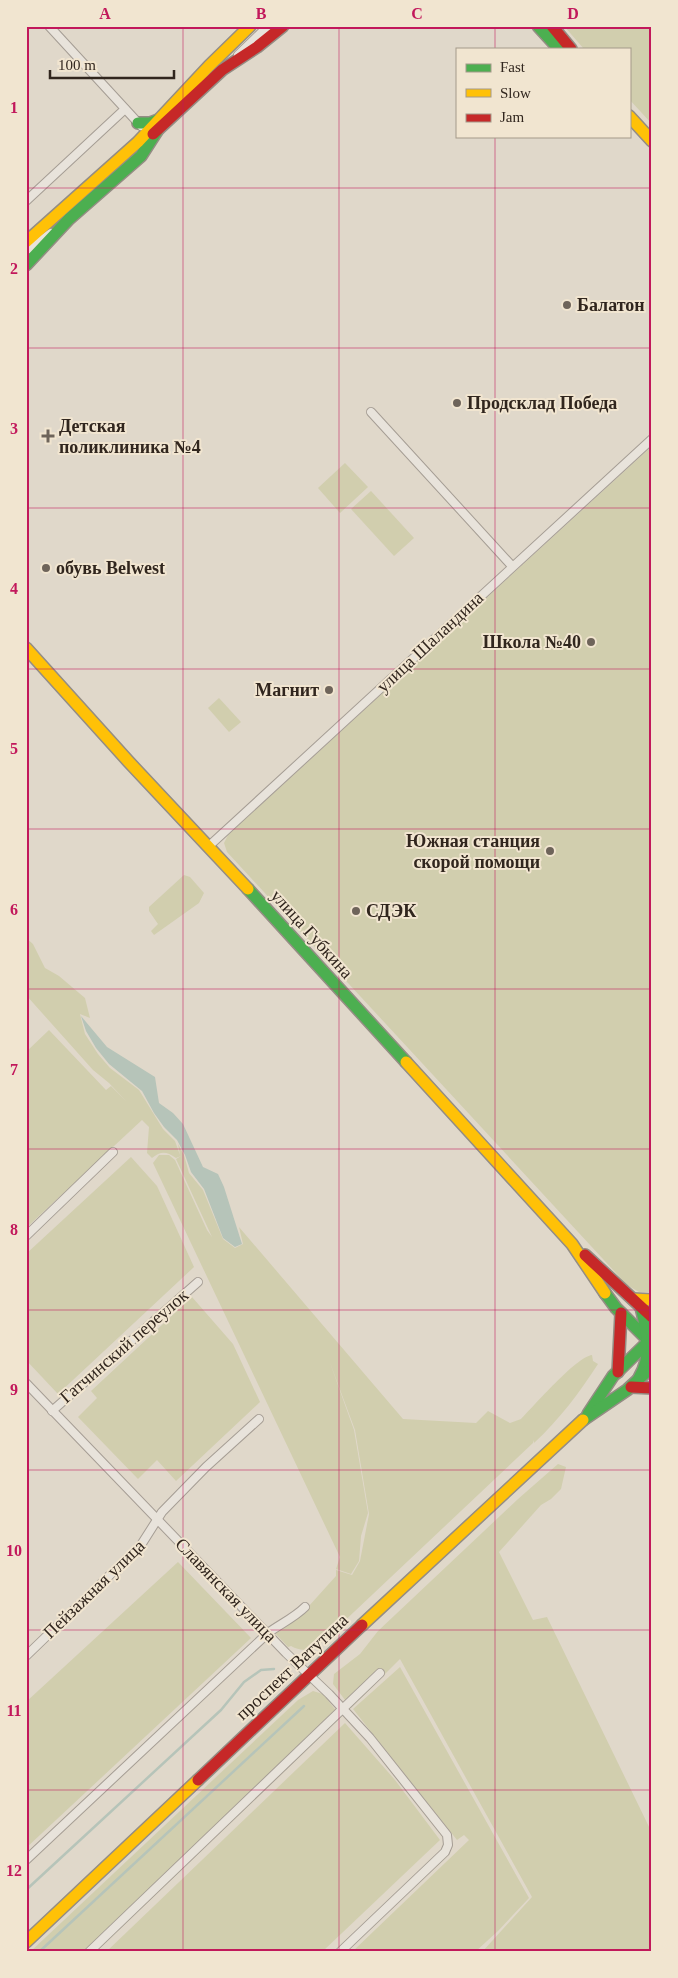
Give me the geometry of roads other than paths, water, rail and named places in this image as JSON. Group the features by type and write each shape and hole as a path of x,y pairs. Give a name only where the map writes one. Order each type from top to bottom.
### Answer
{"main road":[{"path":"26,265 69,219 141,156 153,131 209,66 250,26"},
{"path":"26,242 222,70 257,47 283,26"},
{"path":"538,26 558,48"},
{"path":"552,26 570,48"},
{"path":"631,119 652,141"},
{"path":"138,123 150,123 153,131"},
{"name":"улица Губкина","path":"26,648 128,762 209,846 572,1244 637,1304"},
{"name":"улица Губкина","path":"572,1244 624,1315 651,1341"},
{"path":"637,1304 652,1300"},
{"path":"624,1315 633,1318 637,1316 637,1304"},
{"path":"621,1369 650,1361 650,1323 637,1304"},
{"path":"624,1315 650,1323"},
{"path":"621,1369 624,1315"},
{"name":"проспект Ватутина","path":"26,1942 583,1420 603,1400 621,1369 651,1341"},
{"name":"проспект Ватутина","path":"603,1400 634,1385 650,1361"},
{"path":"621,1369 636,1370 634,1385 652,1388"}],"street":[{"path":"49,26 138,123"},
{"path":"222,70 268,26"},
{"path":"26,201 125,109"},
{"path":"26,251 69,219"},
{"path":"371,412 512,566"},
{"name":"улица Шаландина","path":"209,846 652,438"},
{"path":"26,1236 113,1152"},
{"name":"Гатчинский переулок","path":"52,1410 198,1282"},
{"name":"Славянская улица","path":"26,1383 342,1708 370,1738 445,1831 449,1842 445,1852 340,1952"},
{"name":"Пейзажная улица","path":"26,1656 141,1545 148,1537 158,1518 206,1468 260,1419"},
{"path":"26,1860 268,1633 297,1616 305,1607"},
{"path":"89,1952 342,1708 380,1674"}],"waterway":[{"path":"26,1890 221,1710 244,1682 261,1670 274,1669"},
{"path":"39,1952 304,1706"}],"place":[{"name":"Балатон","path":"567,305"},
{"name":"Продсклад Победа","path":"457,403"},
{"name":"Детская поликлиника №4","path":"48,436"},
{"name":"обувь Belwest","path":"46,568"},
{"name":"Школа №40","path":"591,642"},
{"name":"Магнит","path":"329,690"},
{"name":"Южная станция скорой помощи","path":"550,851"},
{"name":"СДЭК","path":"356,911"}]}
